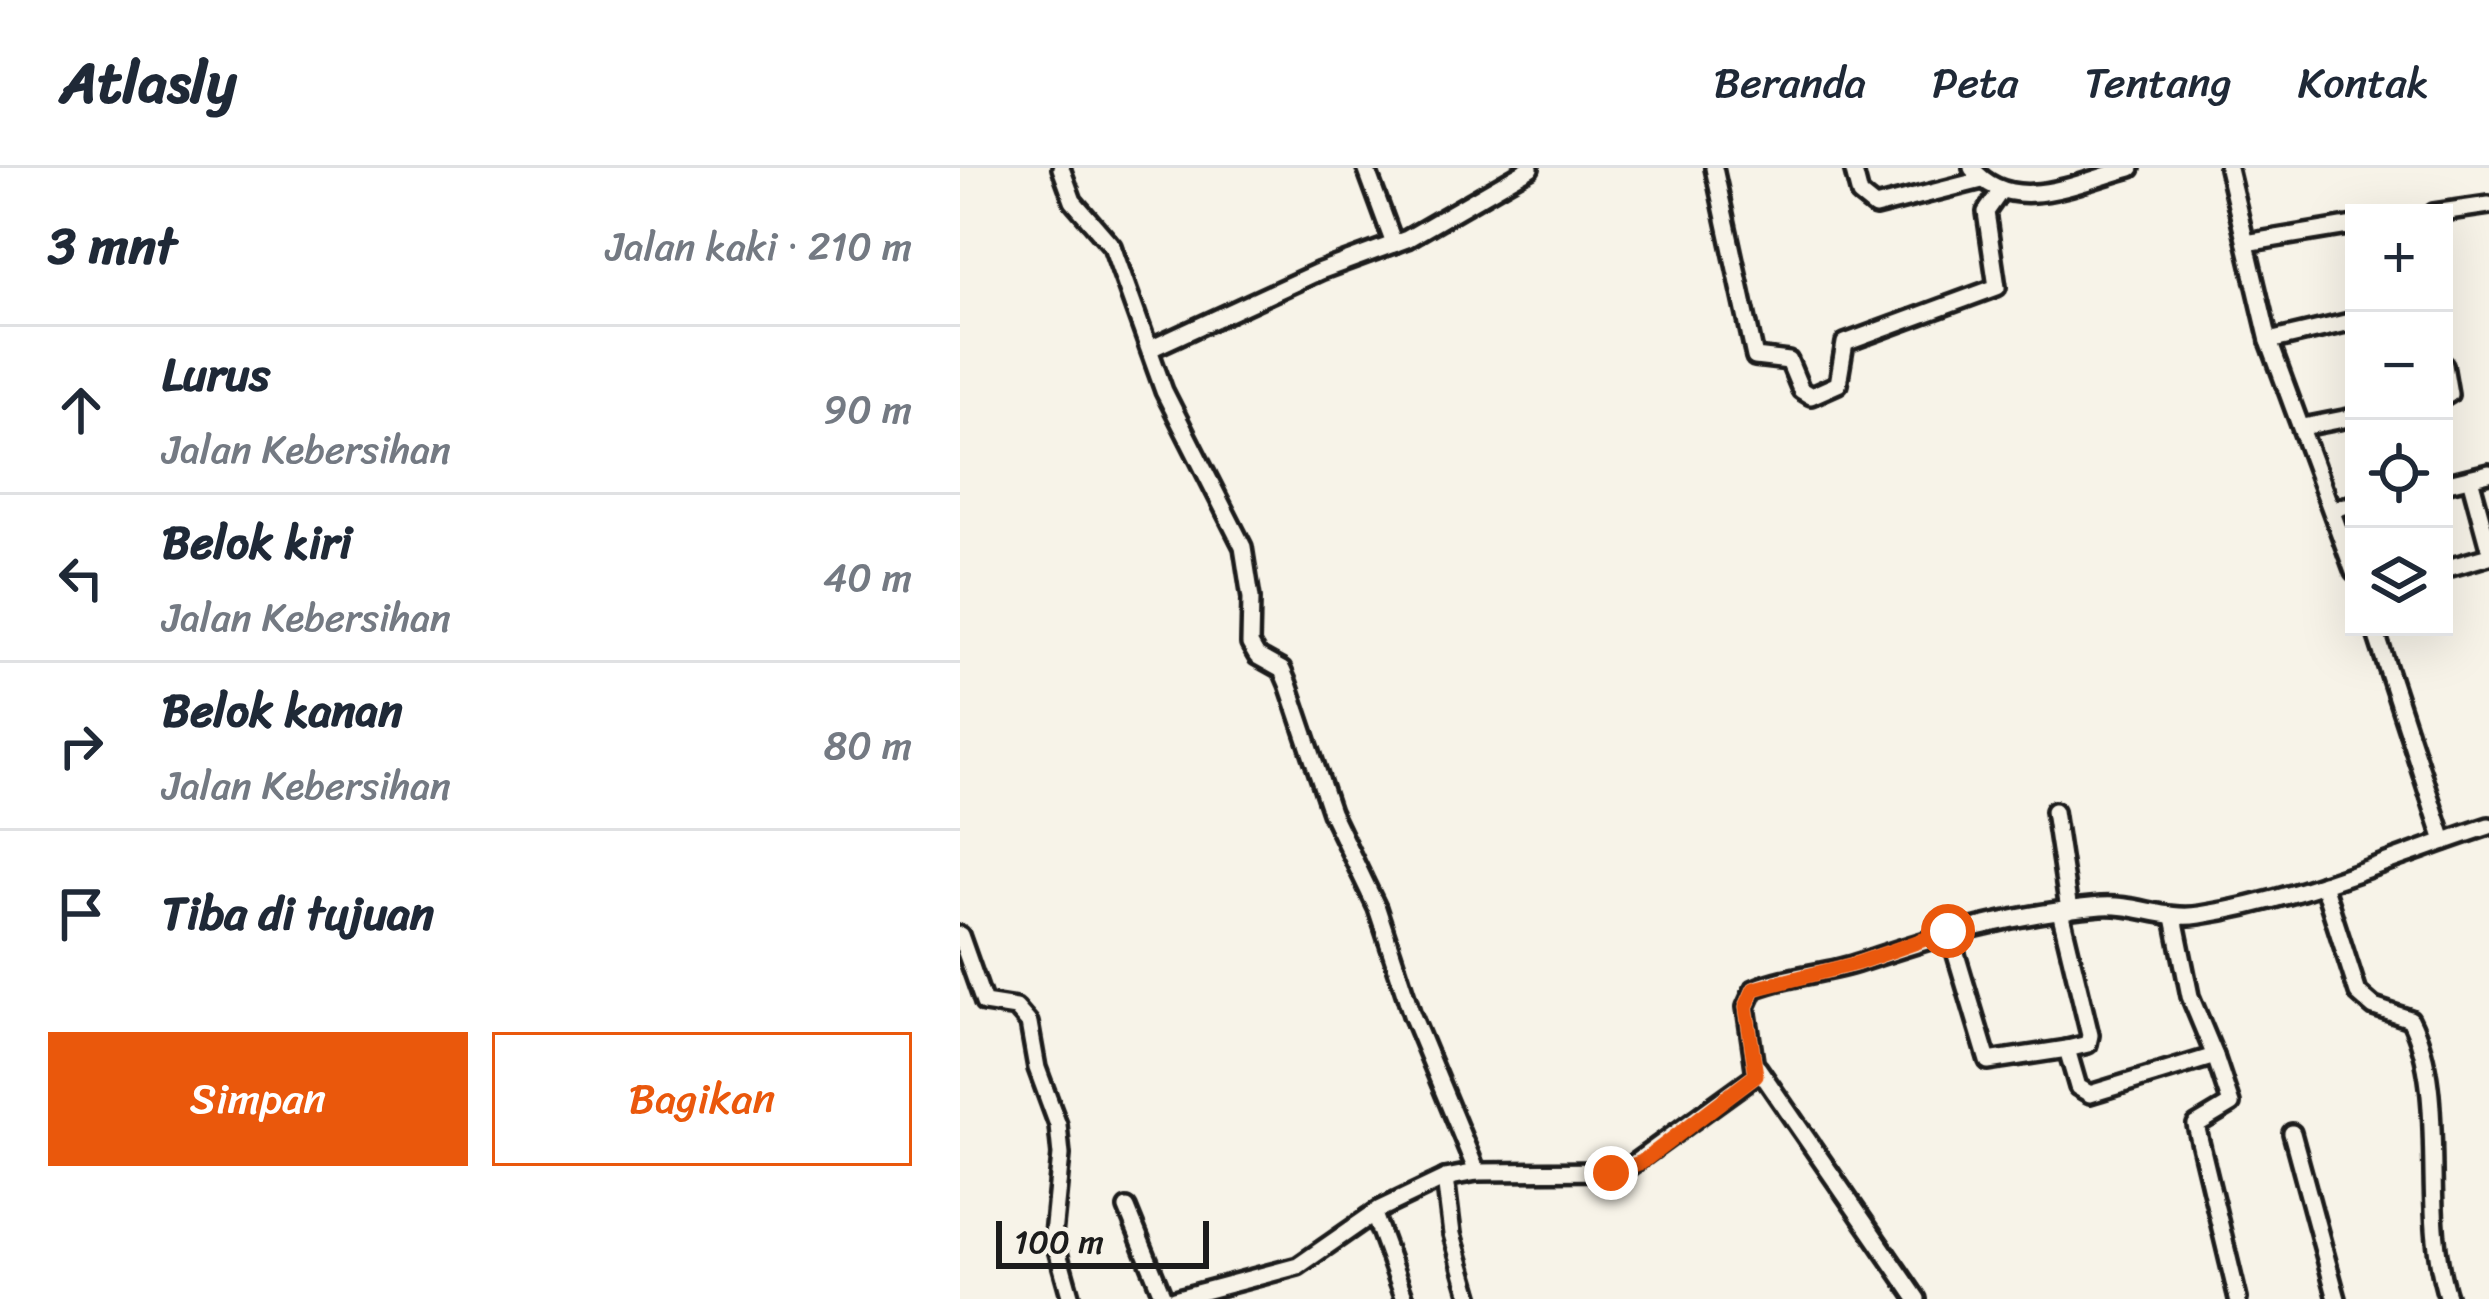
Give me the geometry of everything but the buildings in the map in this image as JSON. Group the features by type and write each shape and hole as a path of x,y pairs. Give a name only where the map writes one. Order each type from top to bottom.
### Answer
{"street":[{"path":"1060,168 1073,201 1112,246 1200,471 1243,547 1251,598 1250,644 1257,656 1282,670 1331,812 1377,908 1412,1015 1477,1172"},
{"path":"1366,168 1394,244"},
{"path":"1150,349 1394,244 1530,168"},
{"path":"1714,168 1755,356 1787,359 1801,390 1810,395 1838,384 1845,343 1997,287 1986,212 2000,193"},
{"path":"1852,168 1860,195 1875,207 1977,174 2000,193 2028,195 2070,176 2132,168"},
{"path":"2228,168 2269,340 2345,546"},
{"path":"2453,210 2489,205"},
{"path":"2246,243 2345,227"},
{"path":"2269,340 2345,323"},
{"path":"2303,427 2345,418"},
{"path":"2453,482 2489,473"},
{"path":"2453,563 2488,541 2470,478"},
{"path":"2332,508 2345,506"},
{"path":"2377,636 2444,841"},
{"path":"1948,931 1988,1061 2067,1049 2090,1040 2065,910 2054,811"},
{"path":"1917,1299 1758,1067 1746,1007 1754,989 1858,963 1948,931 2065,910 2106,905 2174,917 2204,915 2323,884 2489,826"},
{"path":"2323,884 2351,981 2374,1007 2410,1019 2421,1048 2432,1139 2432,1237 2448,1299"},
{"path":"2174,917 2190,996 2231,1104 2196,1125 2238,1299"},
{"path":"960,935 984,1003 1016,1008 1029,1023 1037,1068 1058,1125 1061,1155 1053,1235 1071,1299"},
{"path":"2067,1049 2078,1087 2090,1094 2215,1056"},
{"path":"1174,1299 1298,1266 1374,1214 1445,1178 1477,1172 1623,1171 1738,1089 1758,1067"},
{"path":"2292,1133 2338,1299"},
{"path":"1445,1178 1452,1234 1471,1299"},
{"path":"1127,1208 1164,1299"},
{"path":"1374,1214 1405,1299"}],"route":[{"path":"1611,1173 1642,1162 1756,1075 1746,1007 1754,989 1858,963 1948,931"}]}
